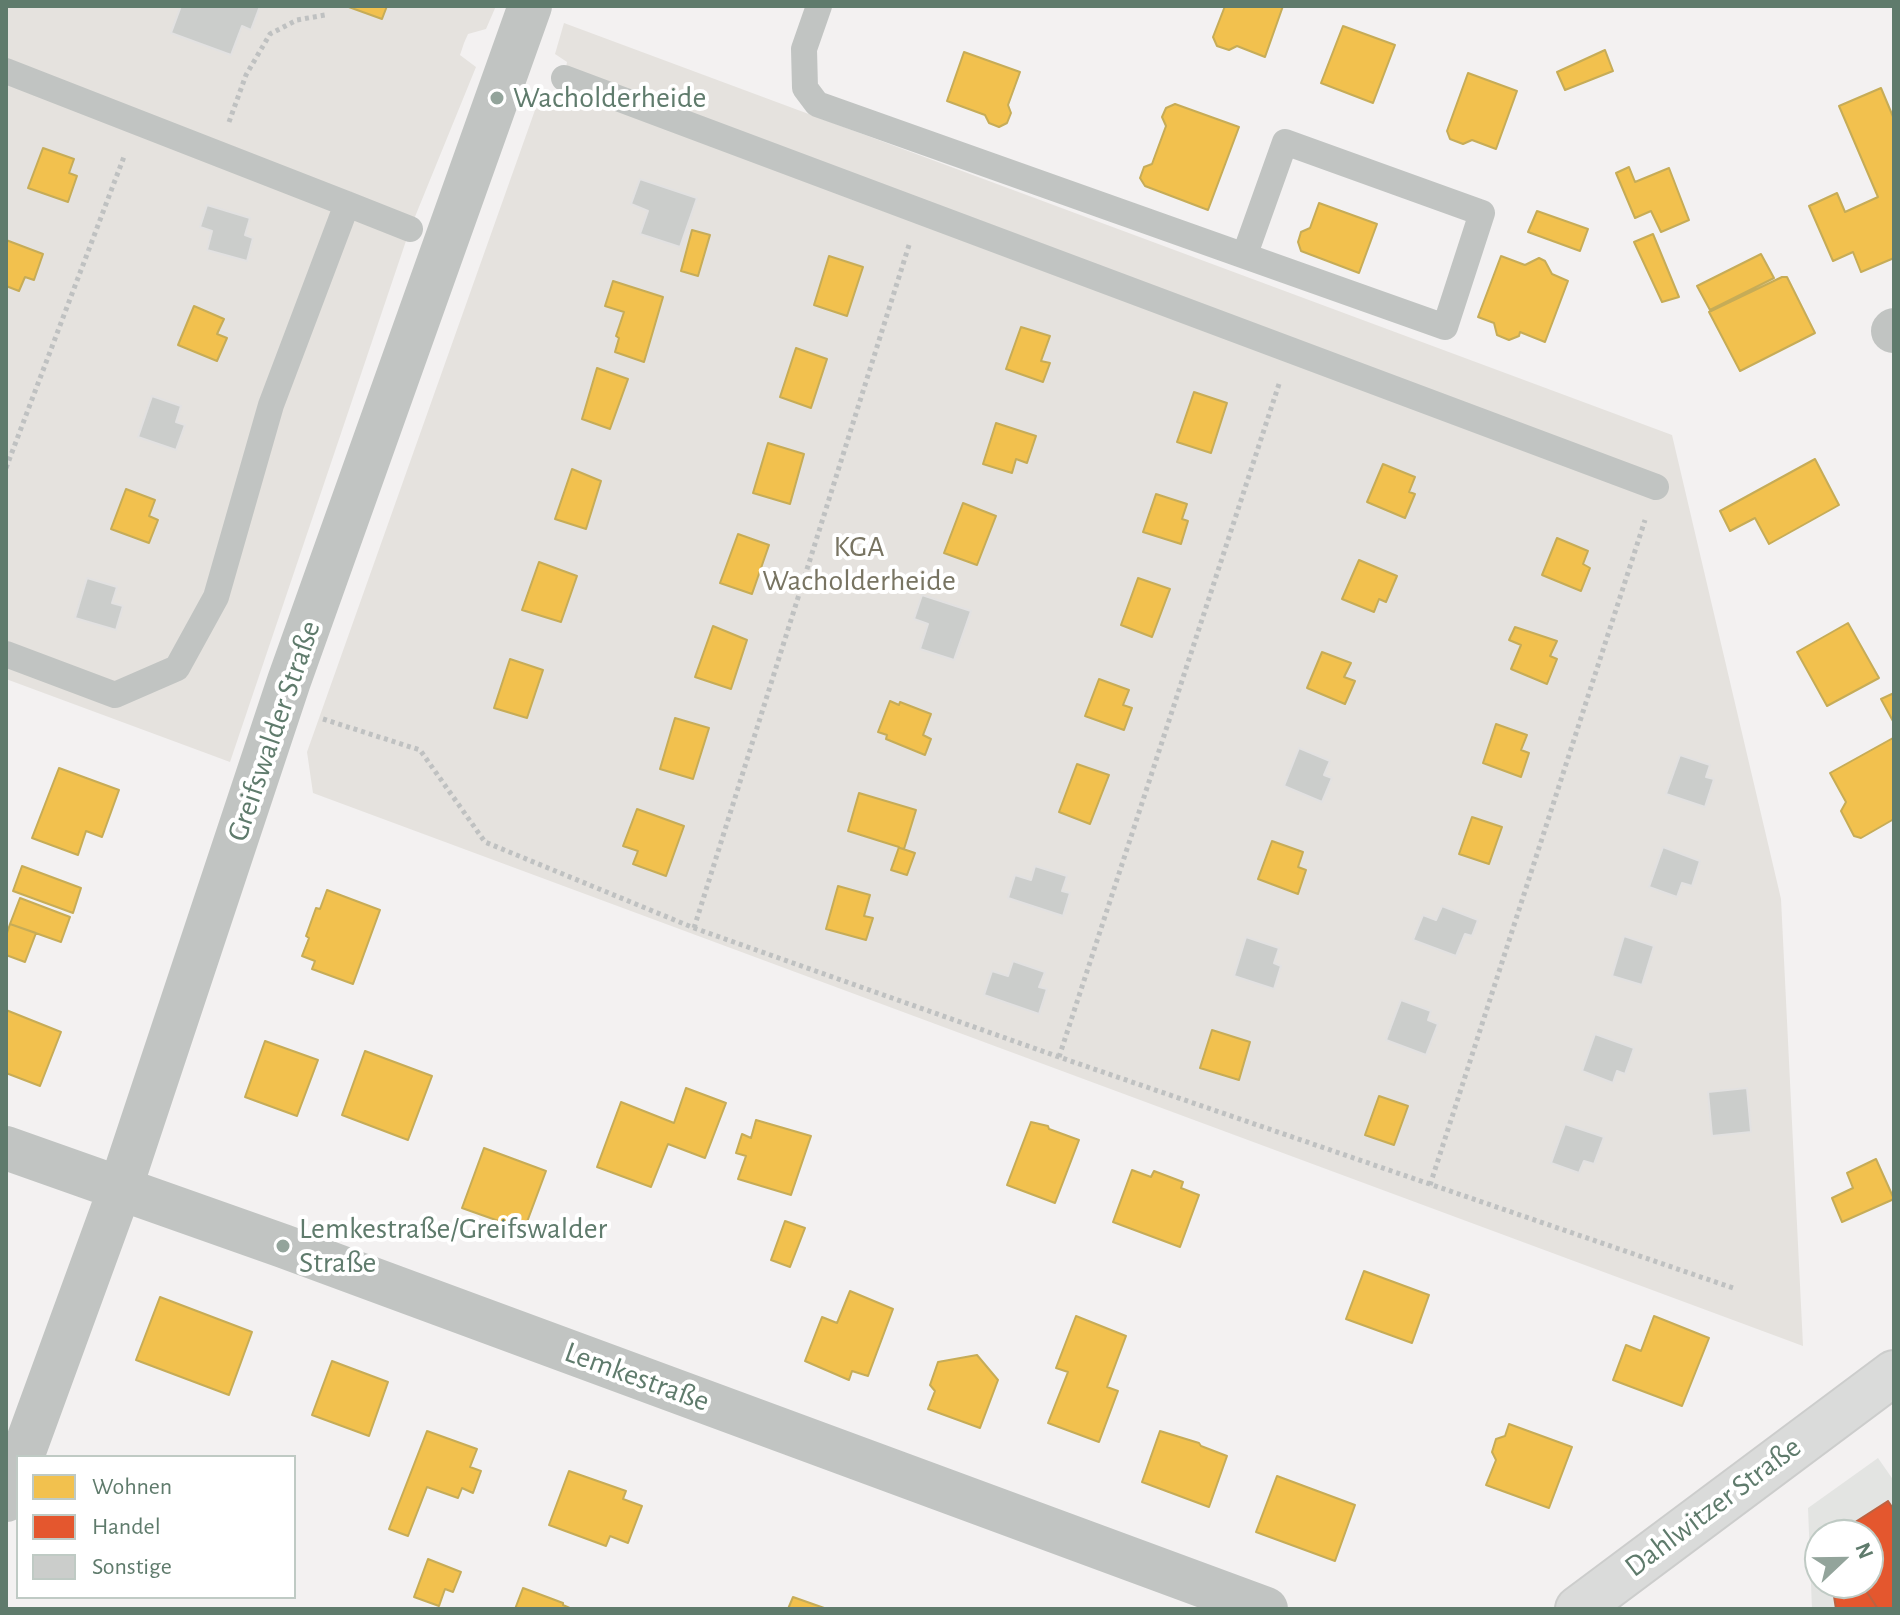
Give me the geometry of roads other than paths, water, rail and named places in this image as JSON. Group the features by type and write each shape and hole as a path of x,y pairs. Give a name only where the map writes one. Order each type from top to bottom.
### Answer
{"main road":[{"name":"Dahlwitzer Straße","path":"1578,1609 1894,1373"}],"street":[{"name":"Greifswalder Straße","path":"23,1455 120,1189 289,681 530,6"},
{"name":"Lemkestraße","path":"6,1148 298,1252 1266,1609"},
{"path":"6,1500 16,1472"}],"lane":[{"path":"819,6 804,49 805,88 817,104 1445,327 1482,213 1285,142 1245,254"},
{"path":"6,71 410,229"},
{"path":"564,78 1656,487"},
{"path":"6,654 115,695 177,668 216,597 271,405 347,204"}],"place":[{"name":"Wacholderheide","path":"497,98"},
{"name":"Lemkestraße/Greifswalder Straße","path":"283,1246"}],"park label":[{"name":"KGA Wacholderheide","path":"859,564"}]}
